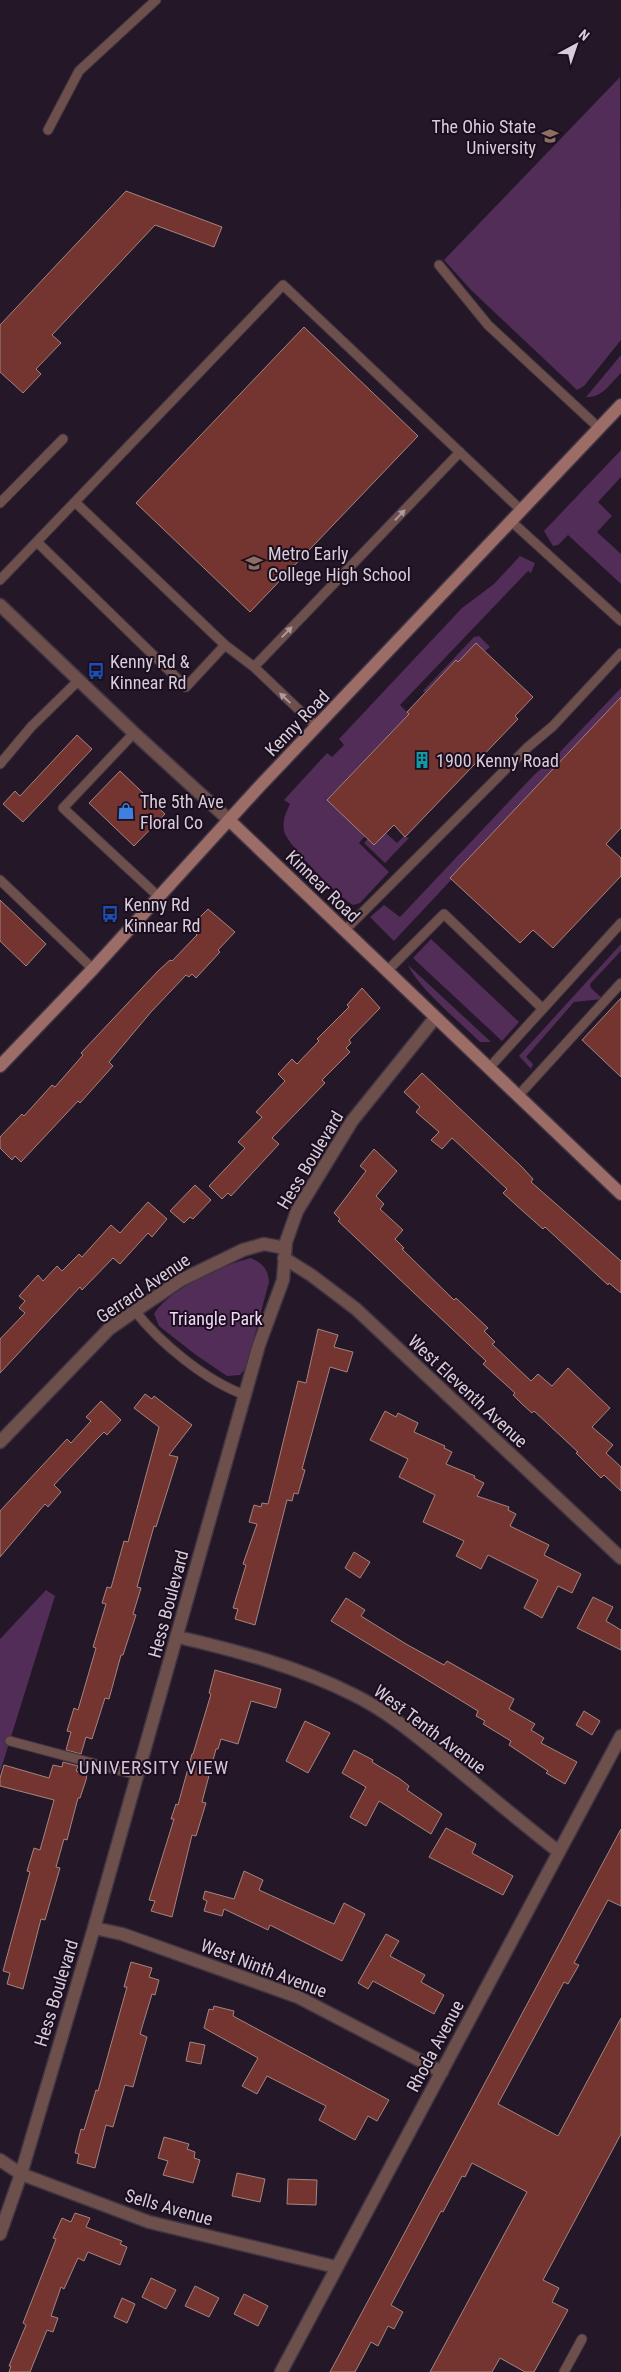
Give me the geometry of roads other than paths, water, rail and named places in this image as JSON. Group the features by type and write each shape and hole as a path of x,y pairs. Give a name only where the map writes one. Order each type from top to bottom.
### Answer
{"street":[{"name":"Kenny Road","path":"0,1066 93,969 229,820 621,405"},
{"name":"Kinnear Road","path":"0,605 134,733 229,820 434,1018 621,1194"},
{"name":"Hess Boulevard","path":"0,2234 21,2174 94,1928 178,1637 259,1345 283,1280 285,1253 297,1210 337,1144 398,1062 434,1018"},
{"name":"Gerrard Avenue","path":"0,1442 108,1329 180,1280 242,1250 264,1244 285,1253"},
{"name":"West Eleventh Avenue","path":"285,1253 356,1309 621,1558"},
{"name":"West Tenth Avenue","path":"178,1637 225,1648 301,1672 356,1696 391,1718 424,1743 558,1852"},
{"name":"Rhoda Avenue","path":"280,2372 621,1736"},
{"name":"West Ninth Avenue","path":"94,1928 122,1934 298,1997 442,2072"},
{"name":"Sells Avenue","path":"0,2160 21,2174 149,2222 336,2267"}],"lane":[{"path":"48,130 80,71 156,0"},
{"path":"439,265 488,325 599,428"},
{"path":"0,580 283,285 522,511"},
{"path":"0,503 63,439"},
{"path":"254,667 460,452"},
{"path":"75,502 225,645 254,667 317,727"},
{"path":"512,522 621,620"},
{"path":"37,542 186,687 225,645"},
{"path":"344,931 528,747 553,726 621,653"},
{"path":"0,764 32,727 79,680"},
{"path":"134,733 63,808 158,897"},
{"path":"0,880 93,969"},
{"path":"386,972 444,914 543,1009"},
{"path":"489,1068 621,923"},
{"path":"518,1096 621,983"},
{"path":"135,1311 149,1329 187,1360 228,1389 245,1395"},
{"path":"10,1741 137,1775"},
{"path":"564,2372 582,2339"}],"place":[{"name":"The Ohio State University","path":"550,136"},
{"name":"Metro Early College High School","path":"254,563"},
{"name":"Kenny Rd & Kinnear Rd","path":"96,671"},
{"name":"1900 Kenny Road","path":"422,760"},
{"name":"The 5th Ave Floral Co","path":"126,811"},
{"name":"Kenny Rd Kinnear Rd","path":"110,914"}],"district":[{"name":"UNIVERSITY VIEW","path":"154,1767"}],"park label":[{"name":"Triangle Park","path":"216,1318"}]}
